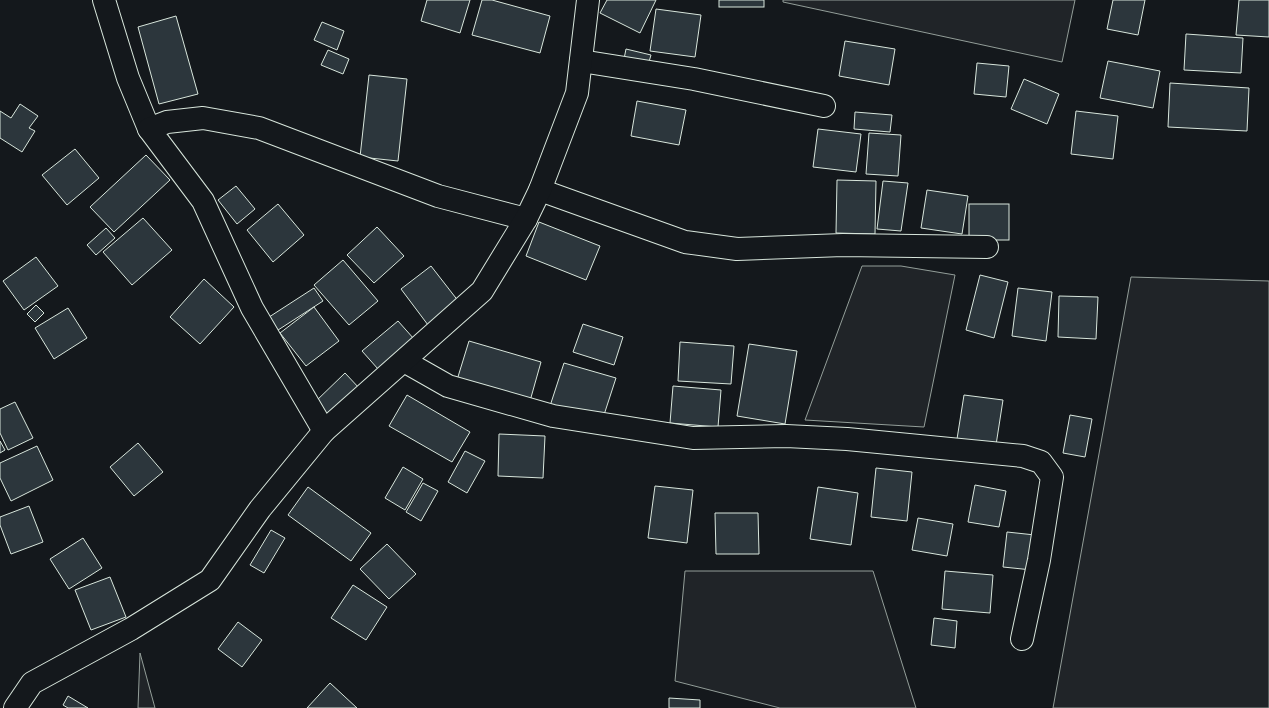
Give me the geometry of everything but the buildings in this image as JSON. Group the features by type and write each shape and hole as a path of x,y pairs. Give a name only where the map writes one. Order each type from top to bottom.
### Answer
{"street":[{"path":"104,0 128,78 149,129 203,201 252,308 324,432"},
{"path":"15,708 32,683 132,629 210,580 260,509 324,432 482,291 526,219 540,190 577,93 588,0"},
{"path":"581,62 694,79 824,106"},
{"path":"149,129 167,122 203,118 259,128 438,196 526,219"},
{"path":"540,190 686,242 737,249 843,245 987,248"},
{"path":"404,361 448,386 552,416 693,438 786,436 846,439 1023,456 1042,462 1052,478 1039,560 1022,639"}],"shaded area":[{"path":"783,0 1075,0 1062,62 783,2"},
{"path":"862,266 901,266 955,275 924,427 805,420"},
{"path":"1131,277 1269,281 1269,708 1053,708"},
{"path":"685,571 873,571 916,708 780,708 675,681"},
{"path":"140,653 155,708 138,708"}]}
